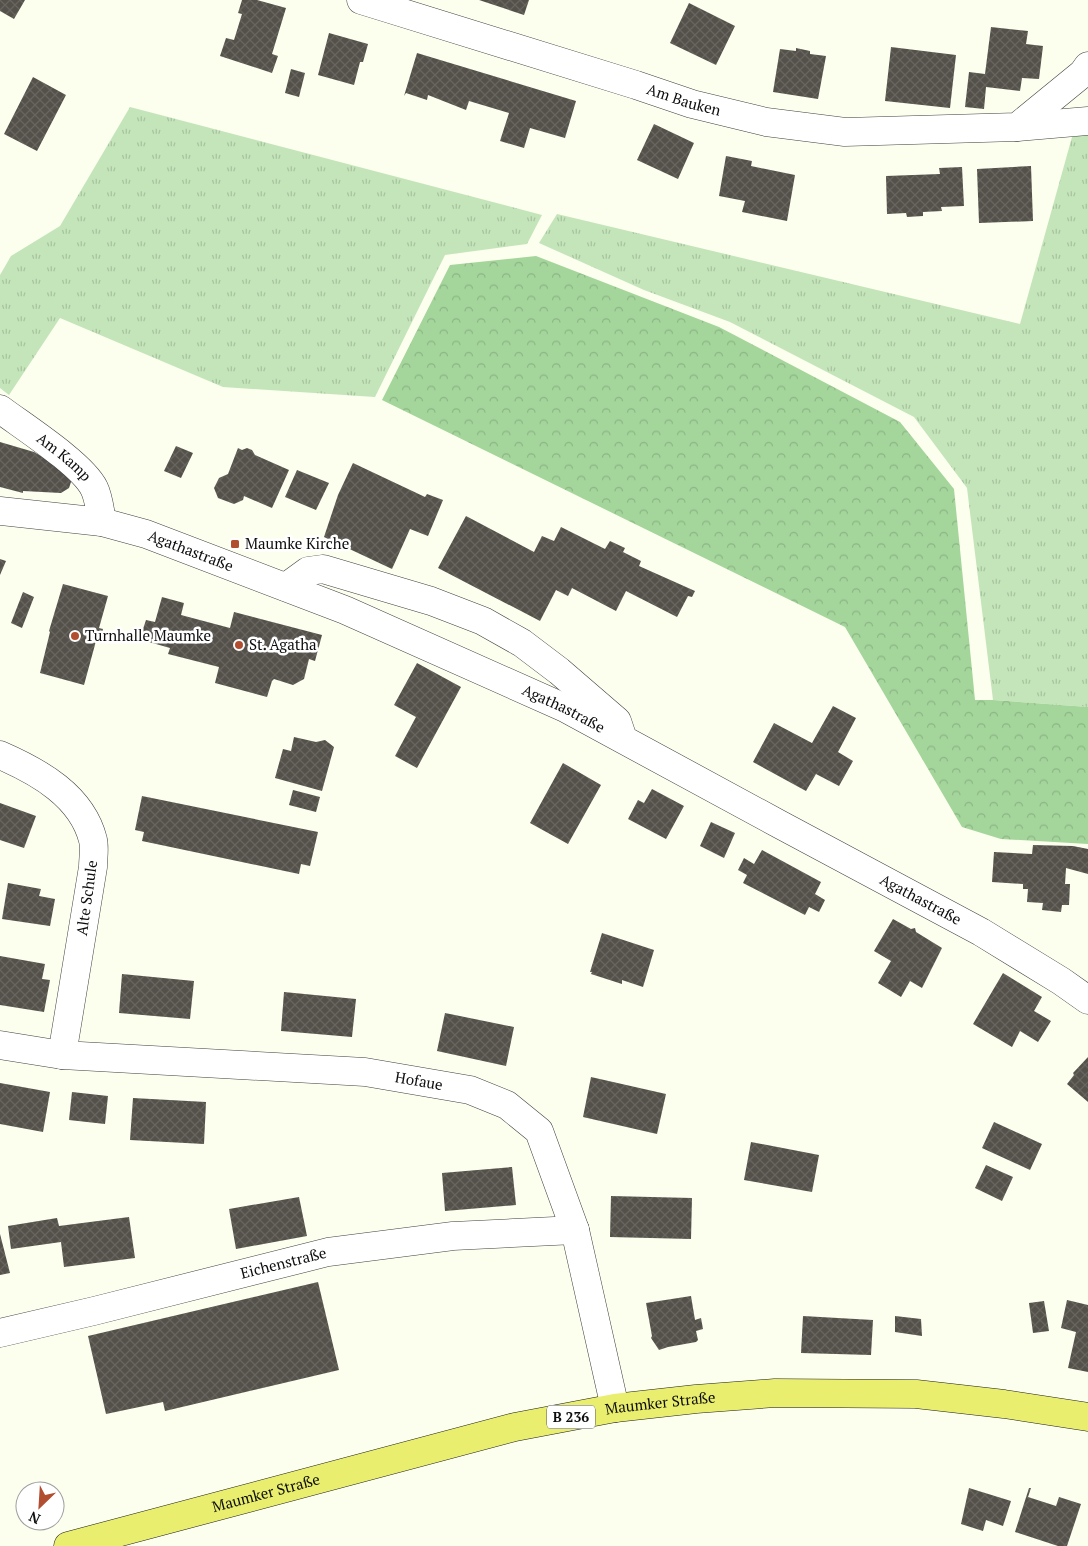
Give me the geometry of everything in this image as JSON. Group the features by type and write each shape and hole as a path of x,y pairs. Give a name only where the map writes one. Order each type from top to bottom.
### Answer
{"main road":[{"name":"Maumker Straße","path":"68,1546 515,1428 615,1408 775,1393 916,1394 1004,1404 1088,1417"}],"street":[{"name":"Am Bauken","path":"361,0 692,104 766,122 845,132 1017,127 1088,122"},
{"path":"1017,127 1083,73 1088,66"},
{"name":"Am Kamp","path":"0,410 73,464 88,480 98,497 102,522"},
{"name":"Agathastraße","path":"0,511 102,522 146,534 344,610 565,708 981,932 1061,981 1088,1000"},
{"path":"286,587 308,571 323,569 431,601 483,621 522,643 598,703 617,721 623,739"},
{"name":"Alte Schule","path":"0,755 28,767 66,795 84,817 94,842 93,867 62,1055"},
{"name":"Hofaue","path":"0,1044 62,1055 365,1072 470,1090 507,1106 539,1131 575,1230 615,1408"},
{"name":"Eichenstraße","path":"0,1333 328,1252 453,1236 575,1230"}],"green space":[{"path":"130,107 542,215 527,244 445,255 375,397 223,387 60,318 9,395 0,388 0,275 11,256 60,226"},
{"path":"1088,134 1088,707 993,700 967,488 914,417 730,322 644,290 539,243 557,214 1020,324 1072,137"},
{"path":"536,256 719,327 900,422 954,489 975,700 1088,707 1088,844 1001,839 962,827 845,627 382,400 450,265"}],"building":[{"path":"0,0 25,0 14,19 0,11"},
{"path":"242,0 257,0 286,8 272,54 278,56 272,73 220,56 226,38 234,40 242,14 238,13"},
{"path":"479,0 529,0 524,15"},
{"path":"689,3 735,26 716,65 670,43"},
{"path":"991,27 1028,31 1026,44 1043,46 1039,79 1022,78 1020,91 986,87 984,109 965,107 969,72 985,74"},
{"path":"329,33 368,44 363,62 360,62 354,85 318,75"},
{"path":"891,47 956,55 950,108 885,101"},
{"path":"796,48 810,51 810,54 826,56 818,99 773,92 780,49 796,51"},
{"path":"417,53 576,101 565,138 530,128 524,148 500,141 509,113 469,101 466,110 428,95 427,100 406,93 404,96"},
{"path":"291,69 305,73 299,97 285,93"},
{"path":"33,77 66,95 37,151 4,134"},
{"path":"654,124 694,143 678,179 637,160"},
{"path":"726,156 752,161 751,166 795,175 787,221 742,212 745,201 719,196"},
{"path":"1031,166 1033,221 979,223 977,169"},
{"path":"962,167 964,206 941,207 942,211 923,212 923,216 907,217 906,213 887,214 886,176 940,174 939,168"},
{"path":"0,442 34,452 67,471 72,479 69,488 61,493 23,491 23,493 0,487"},
{"path":"176,446 193,453 181,478 164,471"},
{"path":"238,448 252,450 255,455 289,470 272,508 244,496 243,500 234,504 218,498 214,488 219,478 228,474"},
{"path":"353,463 425,497 427,494 443,500 428,536 410,529 392,569 324,537 338,495"},
{"path":"297,470 329,483 316,510 285,497"},
{"path":"466,516 534,552 542,536 554,541 561,527 605,549 610,541 625,548 623,552 641,561 639,566 695,591 692,597 688,596 677,617 626,591 616,611 572,588 568,596 556,590 540,621 438,568"},
{"path":"0,559 6,561 0,575"},
{"name":"Turnhalle Maumke","path":"63,584 108,596 99,628 103,629 99,642 96,641 84,685 40,673 49,631"},
{"path":"23,592 34,597 22,628 11,623"},
{"name":"St. Agatha","path":"162,597 184,603 181,615 230,628 234,612 322,635 315,661 309,659 304,679 293,685 274,679 267,697 215,683 219,667 168,654 170,648 149,642 151,634 142,632 146,620 155,622"},
{"path":"417,663 461,687 417,768 395,756 416,717 394,705"},
{"path":"833,706 856,718 838,752 853,761 839,786 816,774 806,791 753,762 774,723 812,743"},
{"path":"294,737 316,742 325,740 334,747 322,791 275,778 283,749 291,751"},
{"path":"563,763 601,785 568,844 530,823"},
{"path":"652,789 684,806 666,839 628,819 638,800 644,803"},
{"path":"293,790 320,797 316,812 289,805"},
{"path":"142,796 318,832 310,866 301,864 299,874 142,841 144,832 135,830"},
{"path":"0,803 36,816 24,848 0,840"},
{"path":"711,822 735,833 724,858 700,846"},
{"path":"1033,845 1073,846 1088,849 1088,874 1066,868 1065,884 1070,884 1069,905 1062,905 1061,912 1042,910 1043,903 1027,902 1028,889 1023,889 1023,884 992,882 994,852 1032,854"},
{"path":"762,850 821,882 815,894 825,900 819,912 809,907 805,915 743,883 747,875 738,870 744,858 754,864"},
{"path":"8,883 41,889 39,896 55,899 50,926 2,919"},
{"path":"893,919 911,929 915,928 916,932 942,948 922,988 910,981 901,997 878,983 891,961 874,951"},
{"path":"602,933 654,950 643,987 622,980 622,984 591,974"},
{"path":"0,956 45,964 42,979 50,980 44,1012 0,1005"},
{"path":"1003,973 1042,997 1034,1011 1051,1021 1038,1042 1020,1031 1012,1047 973,1024"},
{"path":"122,974 194,981 190,1019 119,1013"},
{"path":"284,992 356,999 352,1037 281,1031"},
{"path":"445,1013 514,1027 506,1066 437,1051"},
{"path":"1088,1057 1088,1102 1067,1084 1074,1075 1073,1073"},
{"path":"591,1077 666,1094 657,1134 583,1117"},
{"path":"0,1083 50,1092 43,1132 0,1124"},
{"path":"72,1092 108,1096 105,1124 69,1120"},
{"path":"133,1098 206,1102 204,1144 130,1140"},
{"path":"994,1122 1042,1144 1030,1170 982,1148"},
{"path":"751,1142 819,1155 812,1192 744,1180"},
{"path":"986,1165 1013,1177 1002,1201 975,1188"},
{"path":"512,1167 516,1205 445,1211 442,1173"},
{"path":"611,1196 692,1198 691,1239 610,1237"},
{"path":"299,1197 307,1236 236,1249 229,1209"},
{"path":"129,1217 135,1258 64,1267 61,1242 11,1249 8,1226 57,1218 59,1226"},
{"path":"0,1234 10,1273 0,1275"},
{"path":"318,1282 339,1370 165,1411 163,1402 106,1414 88,1336"},
{"path":"691,1296 695,1320 701,1318 703,1329 696,1331 698,1340 659,1350 651,1338 646,1303"},
{"path":"1067,1300 1088,1305 1088,1372 1068,1368 1076,1332 1061,1328"},
{"path":"1044,1301 1049,1331 1033,1333 1029,1303"},
{"path":"803,1316 873,1320 871,1355 801,1353"},
{"path":"895,1316 921,1319 922,1336 895,1332"},
{"path":"969,1488 1011,1501 1003,1526 986,1520 983,1531 961,1524"},
{"path":"1029,1488 1031,1488 1028,1497 1056,1506 1059,1497 1081,1504 1067,1546 1058,1546 1015,1532"}],"place":[{"name":"Maumke Kirche","path":"235,544"},
{"name":"Turnhalle Maumke","path":"75,636"},
{"name":"St. Agatha","path":"239,645"}]}
